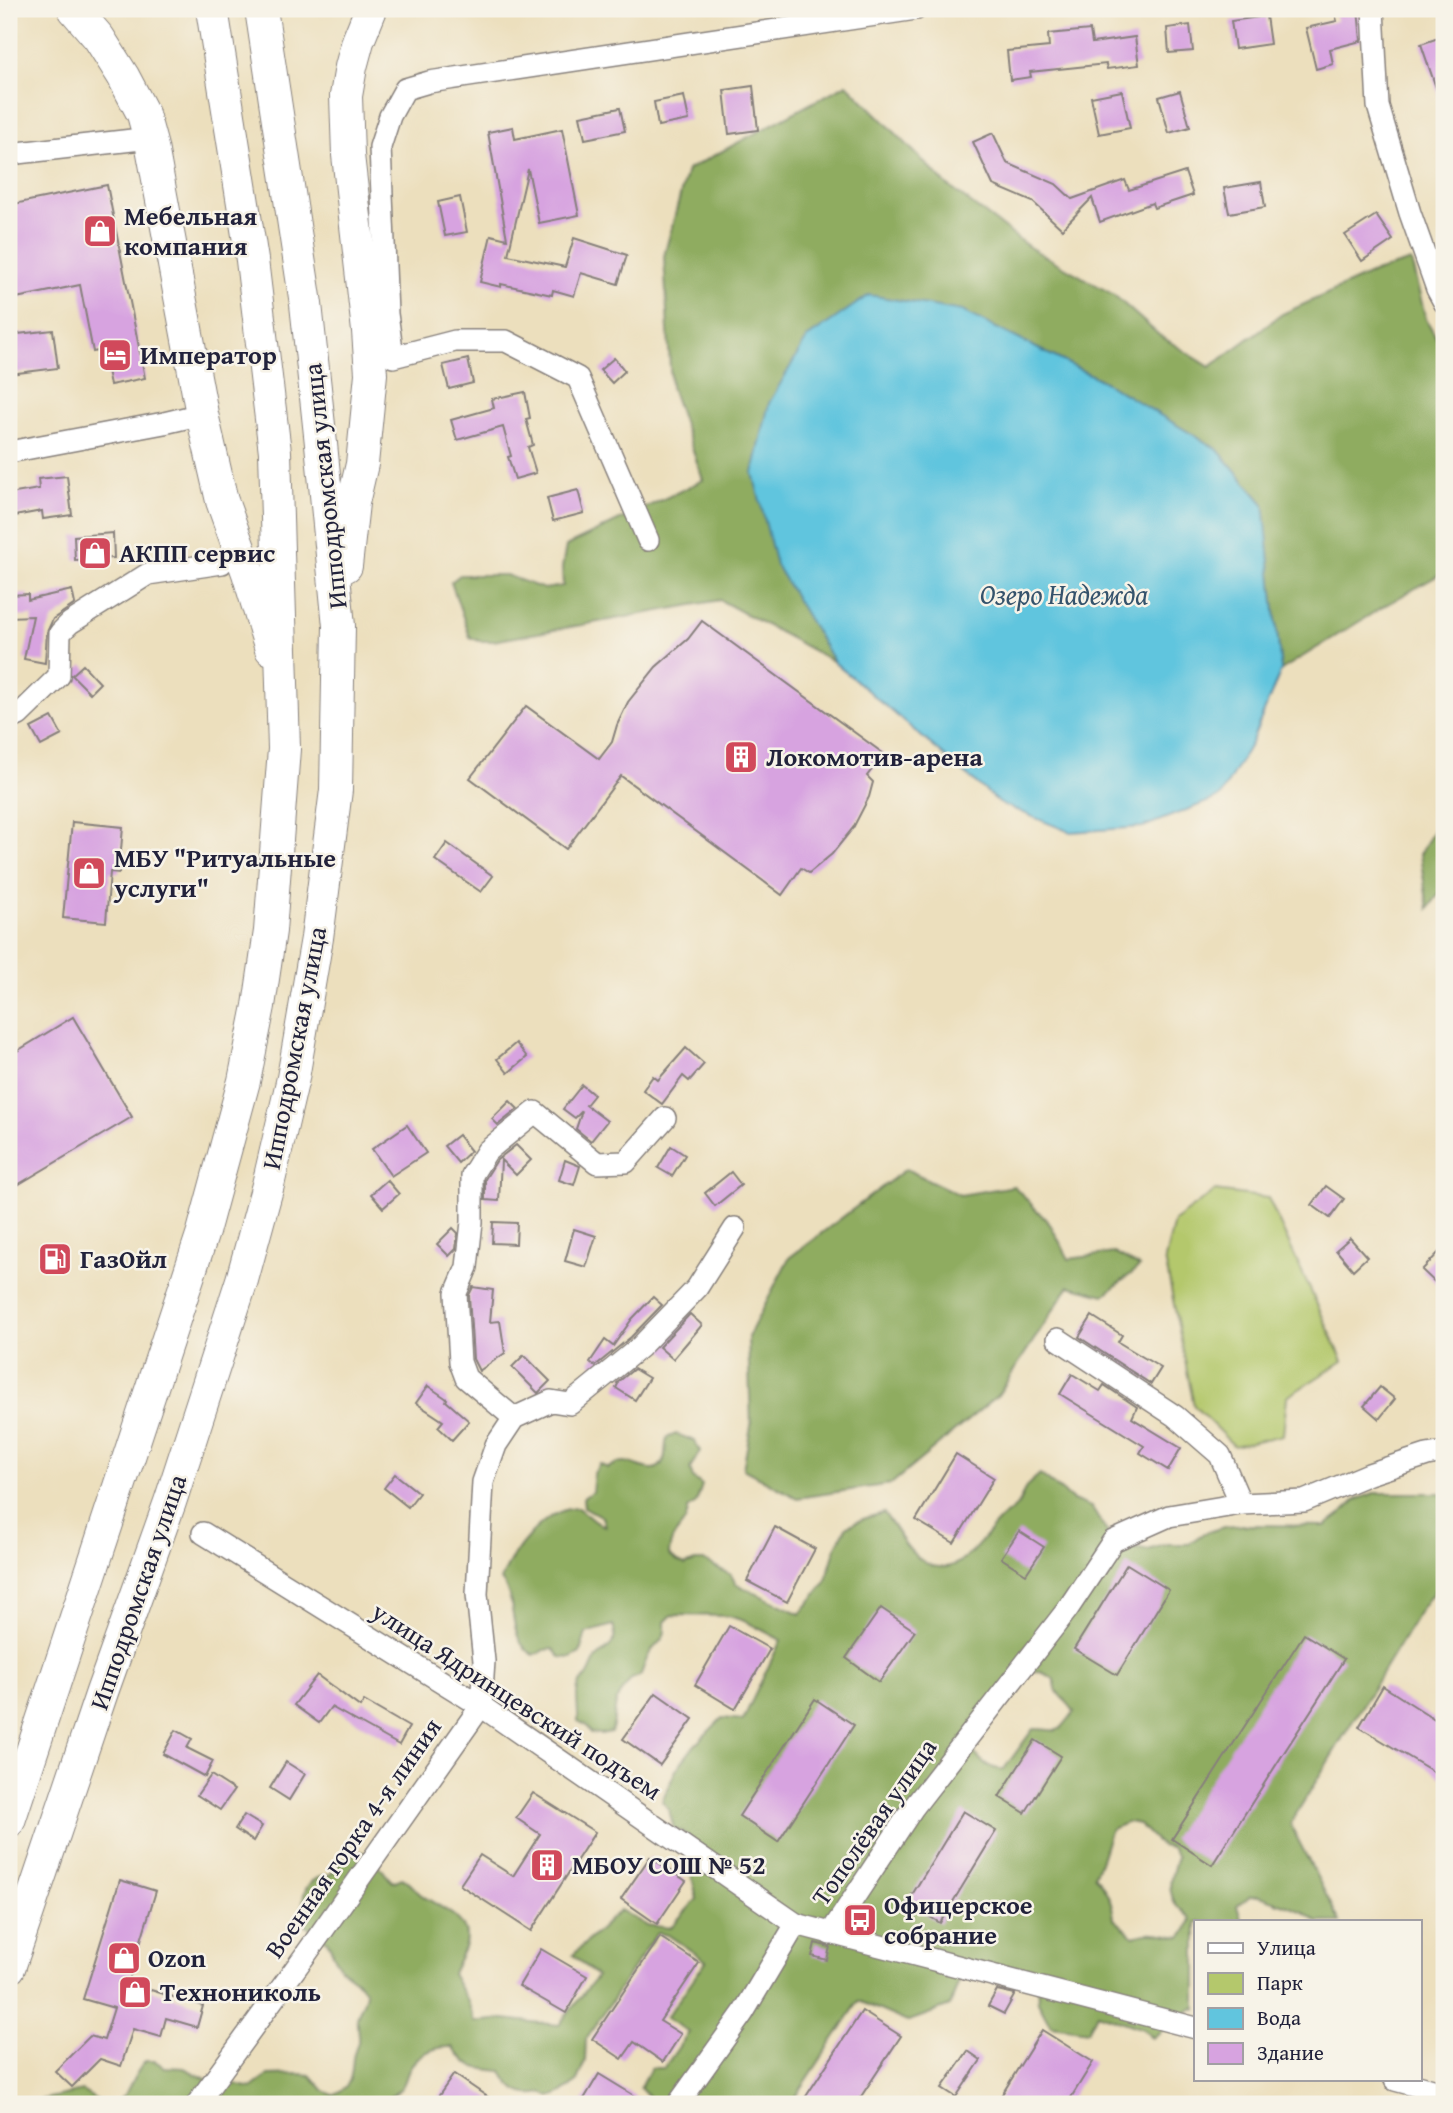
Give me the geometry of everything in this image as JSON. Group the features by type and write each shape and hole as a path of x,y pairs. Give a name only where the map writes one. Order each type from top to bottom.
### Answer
{"highway":[{"path":"74,9 99,38 143,114 202,414 222,501 265,627 284,700"},
{"name":"Ипподромская улица","path":"9,1821 203,1232 244,1081 270,931 285,749 275,452 252,260 212,9"},
{"name":"Ипподромская улица","path":"9,1968 230,1324 268,1185 293,1078 317,938 336,790 338,626 306,303 261,9"},
{"path":"338,626 353,503 362,464 371,374 348,155 346,96 354,54 371,9"}],"street":[{"path":"648,540 578,378 506,341 455,341 393,357 387,314 380,147 390,116 405,89 429,82 916,9"},
{"path":"1373,9 1378,106 1416,230 1444,302"},
{"path":"9,154 149,138"},
{"path":"1416,230 1444,258"},
{"path":"9,452 202,414"},
{"path":"9,719 19,715 60,676 60,633 70,623 148,574 222,563"},
{"path":"514,1418 466,1378 460,1363 456,1293 467,1266 472,1222 472,1175 487,1151 535,1112 597,1163 626,1162 665,1118"},
{"path":"481,1706 484,1661 477,1594 483,1482 496,1445 514,1418 551,1401 570,1404 640,1347 697,1288 735,1228"},
{"path":"1058,1339 1175,1416 1220,1455 1241,1504 1304,1501 1369,1474 1436,1453"},
{"name":"Тополёвая улица","path":"678,2104 743,2013 796,1924 830,1934 913,1808 1067,1610 1113,1541 1169,1516 1241,1504"},
{"name":"улица Ядринцевский подъем","path":"203,1533 481,1706 796,1924"},
{"name":"Военная горка 4-я линия","path":"197,2104 481,1706"},
{"path":"830,1934 1194,2027"},
{"path":"1403,2082 1444,2093"}],"green space":[{"path":"847,84 947,185 1029,247 1114,295 1159,335 1210,367 1282,314 1375,272 1411,261 1426,319 1444,351 1444,572 1281,670 1264,504 1217,449 1101,380 962,311 777,565 834,662 720,600 493,641 479,641 470,637 451,582 460,575 506,575 544,589 563,586 562,568 566,546 703,480 671,387 664,256 687,170"},
{"path":"1444,812 1444,887 1428,909 1420,854"},
{"path":"906,1169 960,1195 1014,1186 1050,1224 1069,1259 1114,1253 1140,1267 1104,1295 1069,1286 998,1395 891,1484 797,1498 743,1469 751,1426 748,1337 789,1258"},
{"path":"1215,1191 1268,1198 1343,1361 1287,1397 1283,1435 1234,1446 1194,1406 1165,1259 1174,1221"},
{"path":"676,1434 695,1441 700,1451 690,1469 693,1478 702,1485 696,1503 688,1509 685,1521 672,1540 669,1555 685,1565 705,1561 731,1575 736,1584 800,1614 825,1583 837,1544 847,1526 884,1513 915,1555 934,1566 945,1567 955,1564 974,1550 1016,1506 1026,1487 1040,1474 1073,1500 1091,1507 1113,1541 1129,1548 1148,1550 1167,1544 1188,1544 1204,1533 1224,1527 1325,1526 1356,1500 1374,1493 1444,1493 1444,1578 1421,1609 1290,1824 1339,1920 1314,1920 1304,1912 1260,1896 1250,1896 1237,1906 1241,1920 1194,1920 1194,2008 1152,2038 1143,2029 1097,2013 1088,2031 1051,2026 1038,2002 1037,1979 977,1963 959,1981 950,2006 907,2022 859,2001 791,2104 655,2104 640,2088 651,2068 664,2068 689,2032 666,2018 706,1961 668,1935 657,1933 586,2039 585,2061 576,2083 550,2097 542,2093 528,2094 518,2091 502,2071 473,2066 452,2047 446,2047 427,2052 417,2059 409,2069 401,2088 383,2104 114,2104 120,2100 146,2061 155,2061 164,2067 184,2068 212,2082 251,2088 268,2075 310,2075 324,2091 333,2095 348,2084 358,2042 358,2015 366,1992 340,1968 328,1942 304,1923 303,1904 305,1891 312,1881 329,1875 340,1863 358,1851 370,1855 393,1882 402,1878 461,1923 465,1929 466,1942 452,1974 468,2002 475,2022 503,2019 559,2025 597,1976 573,1955 620,1910 646,1925 670,1928 697,1899 690,1868 697,1845 683,1832 674,1829 669,1810 662,1801 676,1770 694,1746 722,1718 743,1720 781,1640 729,1616 672,1615 665,1622 663,1637 648,1656 640,1676 631,1679 618,1697 611,1732 591,1733 586,1725 578,1721 577,1691 595,1660 612,1643 615,1636 613,1625 586,1633 580,1653 571,1658 560,1657 553,1649 534,1655 525,1649 516,1631 510,1599 501,1580 521,1545 553,1515 578,1508 595,1522 605,1526 602,1517 584,1507 583,1498 592,1492 594,1473 600,1464 608,1468 624,1462 651,1469 660,1466 664,1460 667,1438","holes":["1019,1666 1044,1673 1055,1681 1056,1690 1074,1712 1064,1726 1057,1730 1033,1729 1004,1769 991,1767 980,1760 962,1739","1129,1822 1139,1824 1161,1846 1171,1848 1177,1857 1171,1891 1175,1903 1191,1920 1181,1937 1153,1933 1134,1936 1114,1919 1108,1895 1094,1875 1111,1829"]},
{"path":"82,2091 103,2104 27,2104 40,2100"}],"water":[{"name":"Озеро Надежда","path":"869,295 962,311 1101,380 1217,449 1264,504 1281,670 1251,743 1220,797 1143,827 1070,832 1001,804 834,662 776,565 753,473 769,403 807,338"}],"building":[{"path":"1334,9 1358,9 1361,41 1330,49 1333,64 1316,69 1306,28 1337,21"},
{"path":"1266,16 1270,44 1235,49 1231,21"},
{"path":"1190,25 1193,51 1169,53 1167,28"},
{"path":"1090,30 1092,43 1135,37 1139,65 1107,69 1106,64 1030,72 1031,77 1010,80 1007,51 1049,47 1048,34"},
{"path":"1444,36 1444,104 1442,105 1421,44"},
{"path":"753,86 758,130 729,134 724,90"},
{"path":"1122,91 1130,128 1099,134 1091,97"},
{"path":"1180,91 1190,127 1169,133 1159,97"},
{"path":"684,96 689,120 658,126 654,102"},
{"path":"620,108 625,131 585,139 580,116"},
{"path":"513,127 515,139 562,129 579,215 539,223 528,169 508,255 565,267 574,238 627,255 618,284 581,273 574,296 553,290 552,295 480,282 491,235 507,239 488,132"},
{"path":"993,133 1007,163 1056,184 1072,199 1125,180 1129,190 1185,172 1193,195 1154,208 1152,203 1100,222 1092,198 1062,229 1033,202 993,185 973,142"},
{"path":"1261,182 1265,207 1229,213 1224,188"},
{"path":"107,185 145,378 110,385 103,350 93,352 80,285 16,298 9,262 9,205"},
{"path":"460,197 467,232 445,236 438,202"},
{"path":"1376,215 1393,240 1362,261 1345,235"},
{"path":"53,330 58,368 9,374 9,335"},
{"path":"614,358 625,371 612,383 600,370"},
{"path":"468,359 473,383 449,389 443,365"},
{"path":"525,392 530,418 526,419 533,445 528,447 536,473 515,479 503,427 457,440 451,420 494,408 492,399"},
{"path":"67,476 72,515 43,519 42,511 9,517 9,494 39,489 38,479"},
{"path":"578,490 584,513 553,521 547,498"},
{"path":"113,533 114,558 75,560 74,536"},
{"path":"72,590 75,604 53,619 47,632 45,663 24,659 33,616 9,617 9,595 28,594 28,600"},
{"name":"Локомотив-арена","path":"702,621 884,754 867,776 873,782 869,797 853,828 832,854 809,873 801,868 782,895 621,776 566,849 470,778 526,706 599,759 612,742 628,702 656,667 688,639"},
{"path":"83,665 100,683 90,693 72,675"},
{"path":"52,717 62,735 41,746 31,728"},
{"name":"МБУ \"Ритуальные услуги\"","path":"72,822 123,827 119,873 110,872 106,922 63,918"},
{"path":"447,843 493,876 481,892 435,860"},
{"path":"73,1017 132,1117 9,1190 9,1056"},
{"path":"516,1043 527,1057 508,1073 497,1059"},
{"path":"686,1048 704,1064 689,1081 683,1076 662,1104 643,1090 653,1076 658,1080"},
{"path":"582,1085 594,1095 586,1105 607,1121 591,1141 576,1129 582,1111 575,1118 563,1109"},
{"path":"510,1101 518,1109 498,1125 492,1119"},
{"path":"407,1125 426,1153 391,1176 372,1149"},
{"path":"458,1135 471,1151 458,1163 444,1146"},
{"path":"516,1145 531,1160 516,1175 501,1160 499,1201 485,1200 485,1179 497,1160"},
{"path":"671,1146 685,1155 672,1176 658,1168"},
{"path":"565,1160 580,1166 574,1185 559,1180"},
{"path":"731,1172 741,1185 715,1206 705,1193"},
{"path":"387,1180 399,1194 383,1208 371,1194"},
{"path":"1326,1186 1344,1199 1330,1218 1312,1205"},
{"path":"493,1222 517,1223 516,1244 492,1243"},
{"path":"453,1228 458,1233 456,1249 449,1256 437,1244"},
{"path":"574,1229 596,1236 586,1267 565,1261"},
{"path":"1350,1238 1367,1257 1353,1270 1336,1250"},
{"path":"1444,1247 1444,1291 1422,1270"},
{"path":"473,1287 493,1290 490,1322 500,1321 505,1353 479,1371 473,1359 469,1295"},
{"path":"653,1297 662,1305 631,1337 595,1366 590,1362 605,1340 613,1346 632,1319"},
{"path":"690,1314 702,1325 673,1359 659,1347"},
{"path":"1092,1316 1122,1335 1118,1342 1161,1368 1151,1384 1079,1337"},
{"path":"524,1355 550,1381 538,1393 512,1367"},
{"path":"634,1369 649,1378 635,1400 616,1388 617,1383"},
{"path":"1072,1374 1100,1391 1104,1385 1137,1407 1132,1418 1181,1448 1168,1470 1140,1453 1144,1446 1060,1394"},
{"path":"428,1386 447,1399 446,1401 469,1421 452,1440 438,1427 443,1421 416,1403"},
{"path":"1380,1387 1395,1399 1379,1419 1364,1406"},
{"path":"956,1454 994,1478 954,1543 916,1520"},
{"path":"395,1474 419,1493 408,1507 384,1488"},
{"path":"775,1527 815,1549 787,1602 747,1581"},
{"path":"1019,1531 1044,1547 1026,1574 1001,1558"},
{"path":"1127,1564 1169,1590 1117,1675 1074,1649"},
{"path":"881,1608 915,1631 879,1682 846,1658"},
{"path":"729,1626 770,1649 735,1709 695,1685"},
{"path":"1304,1634 1344,1659 1212,1865 1172,1839"},
{"path":"317,1675 360,1707 364,1701 409,1727 399,1745 331,1707 319,1723 294,1705"},
{"path":"1383,1686 1444,1725 1444,1778 1359,1727"},
{"path":"656,1693 693,1719 660,1765 623,1739"},
{"path":"815,1699 854,1725 778,1842 739,1816"},
{"path":"176,1730 192,1739 187,1748 213,1761 205,1777 163,1754"},
{"path":"1035,1740 1061,1756 1025,1813 999,1797"},
{"path":"286,1762 305,1774 289,1800 270,1788"},
{"path":"211,1775 234,1790 220,1810 197,1795"},
{"name":"МБОУ СОШ № 52","path":"533,1793 595,1832 531,1931 460,1885 480,1855 513,1876 540,1834 516,1818"},
{"path":"963,1811 996,1831 940,1923 907,1903"},
{"path":"244,1815 262,1826 253,1841 235,1829"},
{"path":"650,1857 686,1881 657,1924 621,1899"},
{"path":"120,1880 156,1891 128,1983 203,2006 197,2027 166,2018 161,2037 133,2029 121,2066 100,2059 72,2087 55,2071 90,2036 104,2040 114,2008 83,1999"},
{"path":"660,1937 699,1963 660,2021 681,2034 663,2062 634,2042 622,2059 592,2039"},
{"path":"815,1943 830,1947 827,1960 812,1956"},
{"path":"541,1949 587,1976 566,2013 519,1986"},
{"path":"997,1990 1015,1994 1004,2014 988,2006"},
{"path":"862,2011 901,2036 856,2104 801,2104"},
{"path":"1042,2030 1093,2062 1067,2104 996,2104"},
{"path":"968,2051 981,2060 956,2097 942,2088"},
{"path":"454,2074 498,2104 433,2104"},
{"path":"599,2074 648,2104 581,2104"}],"place":[{"name":"Мебельная компания","path":"100,231"},
{"name":"Император","path":"115,355"},
{"name":"АКПП сервис","path":"95,553"},
{"name":"Локомотив-арена","path":"741,757"},
{"name":"МБУ \"Ритуальные услуги\"","path":"89,873"},
{"name":"ГазОйл","path":"55,1259"},
{"name":"МБОУ СОШ № 52","path":"547,1865"},
{"name":"Офицерское собрание","path":"860,1920"},
{"name":"Ozon","path":"124,1958"},
{"name":"Технониколь","path":"135,1992"}]}
